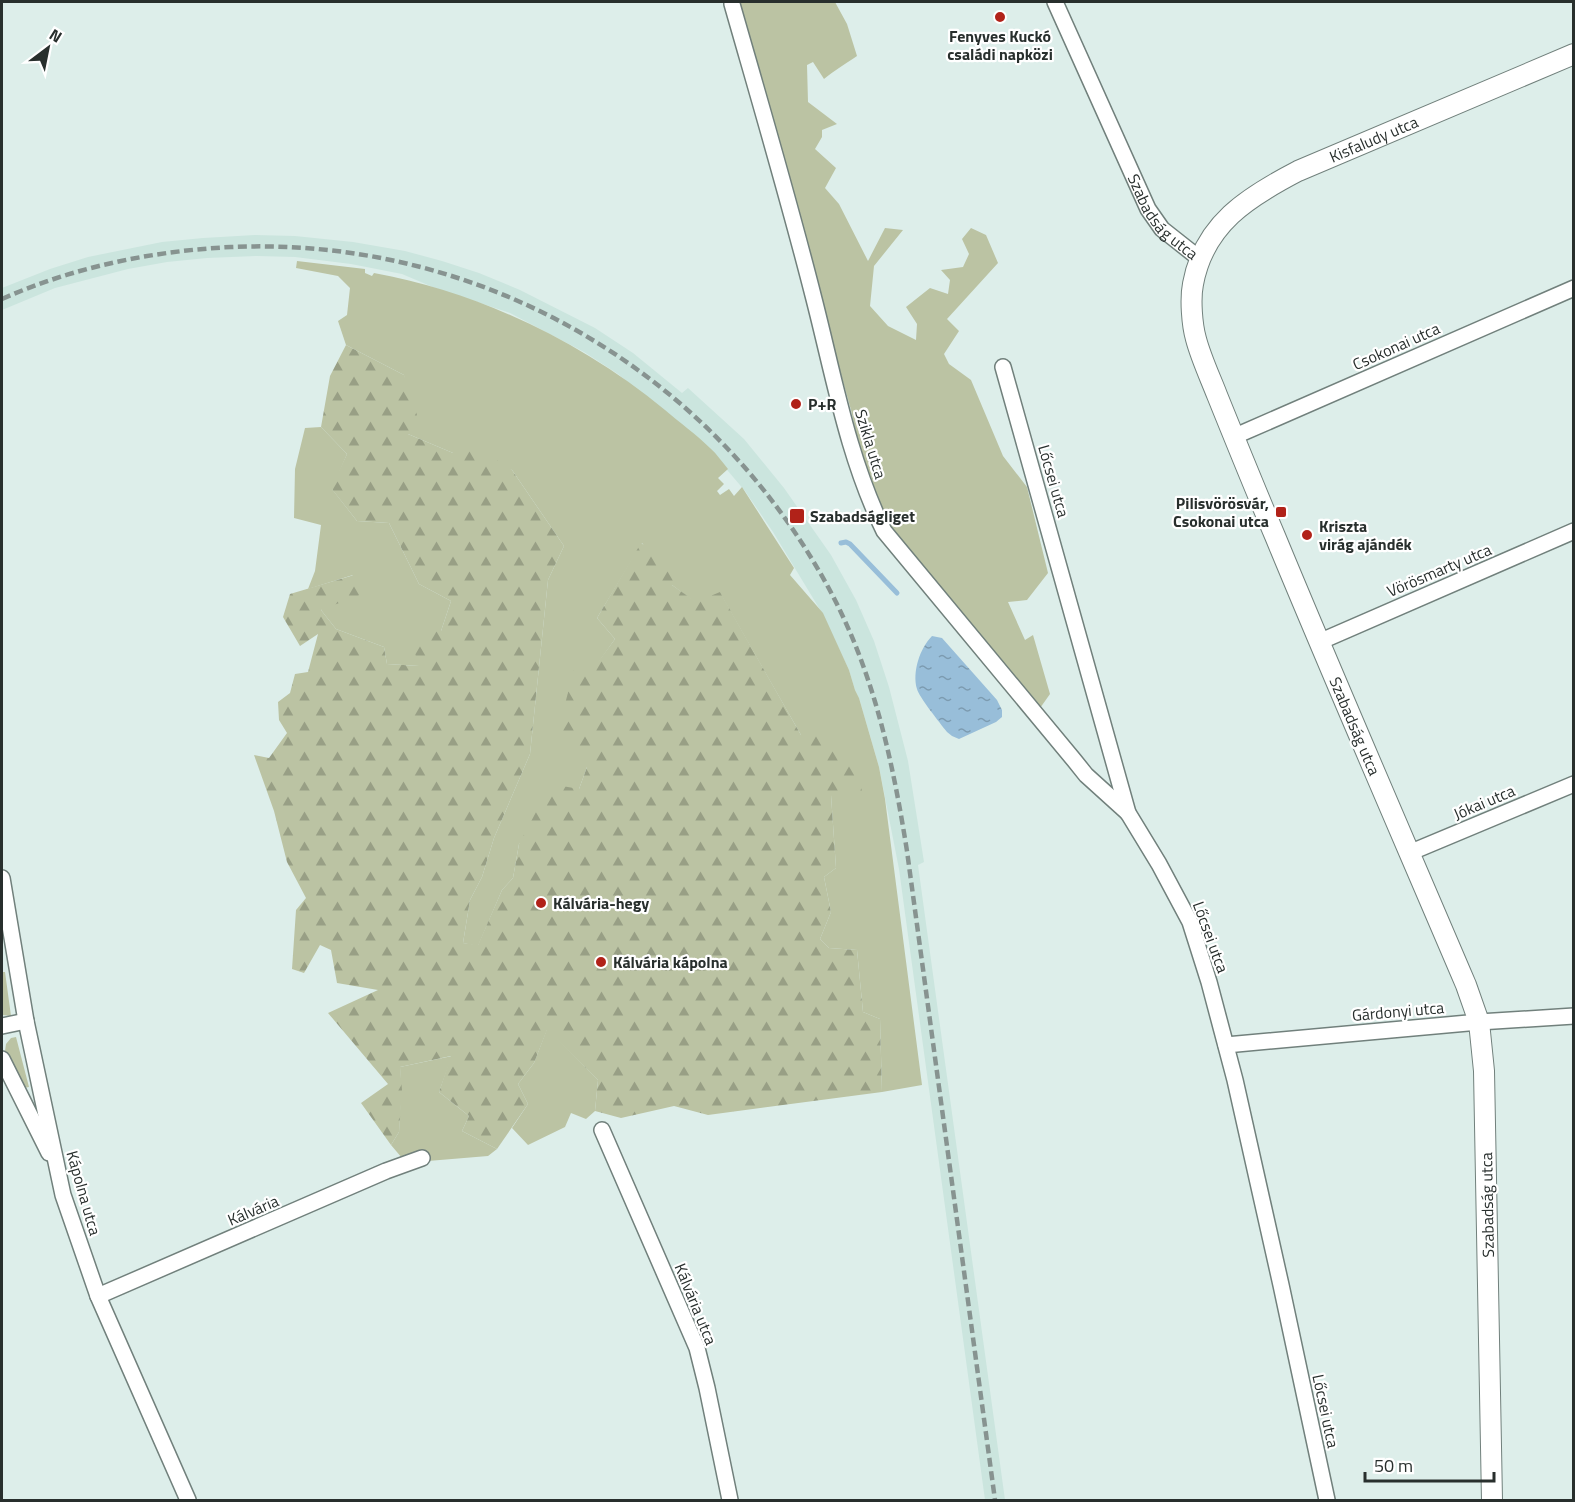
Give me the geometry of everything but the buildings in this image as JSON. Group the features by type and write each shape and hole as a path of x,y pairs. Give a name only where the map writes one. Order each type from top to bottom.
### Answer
{"street":[{"name":"Szikla utca","path":"731,2 791,208 844,421 871,505 884,531 1086,775 1128,813"},
{"name":"Szabadság utca","path":"1057,2 1148,209 1162,229 1200,259 1193,285 1192,311 1195,338 1233,436 1466,985 1479,1022 1484,1071 1492,1500"},
{"name":"Kisfaludy utca","path":"1200,259 1221,223 1246,201 1272,185 1298,171 1574,54"},
{"name":"Csokonai utca","path":"1233,436 1574,288"},
{"name":"Lőcsei utca","path":"1003,367 1128,813 1190,922 1209,982 1226,1045 1281,1285 1327,1500"},
{"name":"Vörösmarty utca","path":"1319,642 1574,531"},
{"name":"Jókai utca","path":"1409,853 1574,784"},
{"name":"Kápolna utca","path":"2,886 9,964 26,1021 63,1195 98,1296 188,1500"},
{"name":"Gárdonyi utca","path":"1226,1045 1479,1022 1574,1016"},
{"path":"2,1026 26,1021"},
{"path":"2,1059 58,1171"},
{"name":"Kálvária utca","path":"602,1130 697,1348 730,1500"},
{"name":"Kálvária","path":"98,1296 386,1171 422,1158"}],"shaded area":[{"path":"255,235 295,236 353,242 405,251 442,261 520,290 595,328 633,353 682,393 688,388 744,439 784,488 831,555 856,600 874,641 889,687 908,761 924,862 918,865 1005,1500 985,1500 899,869 879,767 849,670 822,613 745,491 711,451 618,374 584,352 510,313 435,288 402,274 351,264 295,257 257,256 167,262 128,269 55,288 2,310 2,288 88,257 162,242"}],"green space":[{"path":"740,2 835,2 847,24 857,56 824,79 813,62 807,65 808,102 837,124 822,130 822,137 815,149 836,168 825,188 839,204 868,261 885,228 903,230 874,266 870,306 888,326 916,340 917,324 906,307 930,288 948,294 950,280 941,270 963,267 969,254 962,239 971,228 986,235 998,263 947,319 959,331 944,354 949,364 971,380 1003,456 1027,487 1048,573 1027,600 1008,602 1025,640 1033,635 1050,694 1038,711 892,531 864,468 851,410 739,8"},
{"path":"297,261 365,269 365,273 372,276 374,273 414,282 453,293 528,323 599,362 633,385 705,443 728,469 718,478 724,484 717,491 720,495 729,489 734,496 742,487 794,568 790,575 823,613 859,698 879,767 885,799 922,1085 882,1092 880,1019 863,1012 857,950 829,948 820,939 831,912 824,877 836,868 831,795 801,735 720,593 696,603 672,585 642,543 597,618 615,639 598,663 587,767 579,789 519,844 513,878 502,890 478,946 463,943 470,900 482,877 494,838 530,754 548,580 564,546 512,470 453,453 408,434 404,375 346,345 338,321 347,315 350,288 338,276 296,268"},
{"path":"346,345 404,375 417,415 408,434 453,453 474,445 512,470 564,546 548,580 530,754 494,838 482,877 470,900 463,943 478,945 502,890 513,878 519,844 551,784 579,789 587,767 559,727 576,662 598,662 615,639 597,618 641,543 677,568 672,585 696,602 720,592 801,735 820,735 854,766 864,797 831,795 836,868 824,877 831,912 820,939 829,948 857,950 863,1012 880,1019 882,1092 708,1115 674,1106 621,1118 595,1111 598,1080 547,1030 534,1063 518,1084 528,1104 497,1149 462,1131 469,1116 439,1092 451,1056 400,1067 402,1090 399,1132 391,1145 361,1103 388,1084 328,1013 378,990 337,983 331,950 320,945 304,973 292,969 296,910 306,898 287,862 274,811 254,755 269,758 287,733 279,720 278,702 290,693 295,674 308,672 318,634 300,646 283,617 290,594 354,575 360,595 321,610 336,629 384,647 387,664 419,666 408,632 441,631 451,601 419,584 389,523 357,521 331,488 347,454 321,427 330,376"},
{"path":"321,427 347,454 332,489 357,521 389,523 419,584 451,601 441,631 419,666 387,664 384,647 336,629 321,610 353,575 308,589 315,571 321,525 294,518 295,469 305,428"},
{"path":"2,972 5,972 11,1016 2,1015"},
{"path":"547,1029 598,1080 595,1111 586,1119 571,1113 565,1127 528,1145 512,1128 528,1104 518,1084 534,1063"},
{"path":"16,1037 29,1087 24,1088 5,1051 6,1044 11,1038"},
{"path":"452,1056 439,1092 469,1116 462,1131 497,1149 488,1156 408,1165 391,1145 399,1132 400,1067"}],"water":[{"path":"932,636 942,638 997,700 1002,710 1002,717 996,722 959,739 947,732 930,710 917,689 916,668"}],"waterway":[{"path":"841,543 850,544 897,593"}],"railway":[{"path":"2,299 85,270 143,257 201,249 231,247 322,249 411,265 496,292 577,330 651,380 718,439 777,508 827,585 857,649 879,714 895,782 907,851 995,1500"}],"place":[{"name":"Fenyves Kuckó családi napközi","path":"1000,17"},
{"name":"P+R","path":"796,404"},
{"name":"Pilisvörösvár, Csokonai utca","path":"1281,512"},
{"name":"Szabadságliget","path":"797,516"},
{"name":"Kriszta virág ajándék","path":"1307,535"},
{"name":"Kálvária-hegy","path":"541,903"},
{"name":"Kálvária kápolna","path":"601,962"}]}
